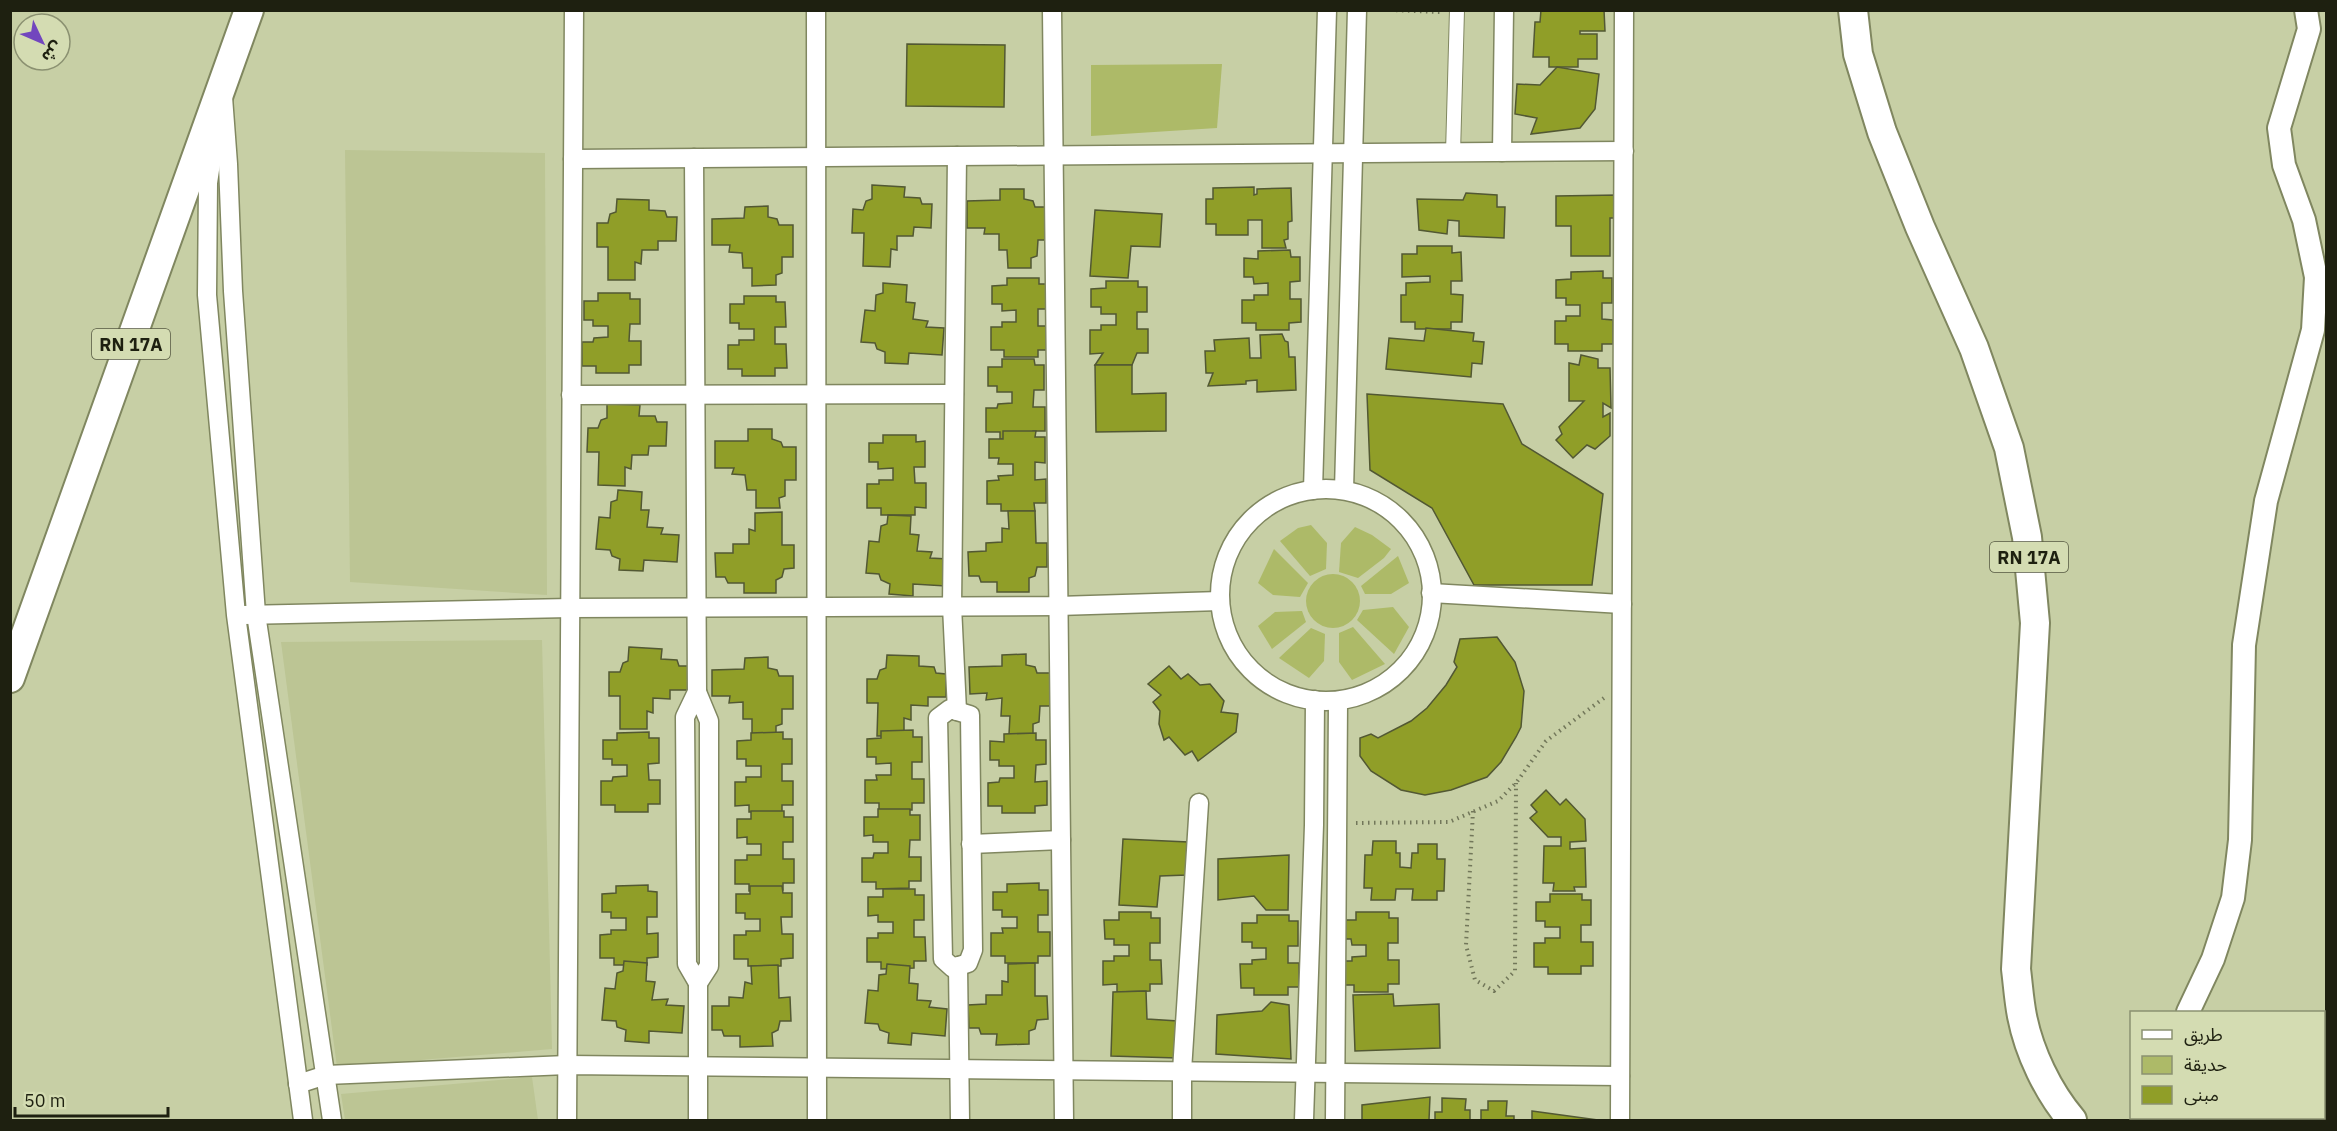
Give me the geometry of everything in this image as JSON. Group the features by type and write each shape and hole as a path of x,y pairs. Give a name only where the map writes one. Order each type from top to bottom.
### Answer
{"main road":[{"name":"RN 17A","path":"10,678 249,10"},
{"name":"RN 17A","path":"1853,10 1858,54 1882,132 1920,227 1974,348 2009,448 2025,526 2035,623 2016,969 2022,1017 2033,1054 2049,1086 2072,1120"}],"street":[{"path":"567,1120 574,10"},
{"path":"816,10 817,1120"},
{"path":"1052,10 1064,1120"},
{"path":"1313,490 1327,10"},
{"path":"1344,490 1357,10"},
{"path":"1502,152 1504,10"},
{"path":"1620,1120 1624,10"},
{"path":"2188,1011 2212,959 2233,898 2240,840 2244,645 2266,501 2313,330 2316,277 2304,220 2284,165 2279,128 2308,29 2306,10"},
{"path":"1452,153 1457,11"},
{"path":"222,90 228,164 233,291 256,614 332,1120"},
{"path":"222,90 208,183 207,296 236,615 303,1120"},
{"path":"573,159 1623,151"},
{"path":"957,156 952,606 957,711"},
{"path":"694,158 697,692 710,721 709,966 698,983 698,1120"},
{"path":"571,395 954,394"},
{"path":"1313,490 1344,490 1369,498 1384,506 1409,528 1423,550 1431,575 1432,606 1424,637 1408,664 1384,684 1338,704 1298,698 1273,688 1252,672 1236,651 1225,627 1220,601 1223,570 1236,540 1256,516 1282,499 1313,490"},
{"path":"1431,593 1622,604"},
{"path":"236,615 570,608 1059,606 1220,601"},
{"path":"1304,1120 1314,825 1315,700"},
{"path":"1335,1120 1338,704"},
{"path":"950,709 970,715 972,844 973,950 968,963 953,968 943,959 938,718 950,709"},
{"path":"1182,1120 1182,1071 1199,803"},
{"path":"1314,825 1338,823"},
{"path":"972,844 1061,840"},
{"path":"958,966 960,1120"},
{"path":"298,1084 326,1075 567,1065 1620,1076"}],"path":[{"path":"1390,10 1457,11"},
{"path":"1338,823 1449,822 1498,801 1516,783 1546,741 1622,686"},
{"path":"1473,812 1466,945 1476,980 1494,991 1515,971 1516,783"}],"shaded area":[{"path":"345,150 545,153 547,595 350,582"},
{"path":"542,640 552,1049 337,1067 281,642"},
{"path":"532,1077 538,1120 345,1120 341,1094"}],"green space":[{"path":"1222,64 1217,128 1091,136 1091,65"},
{"path":"1311,525 1327,543 1326,569 1310,576 1280,541 1298,528"},
{"path":"1355,527 1372,535 1391,549 1384,558 1358,578 1339,572 1341,543"},
{"path":"1274,549 1308,583 1300,597 1273,595 1258,583"},
{"path":"1398,556 1409,583 1391,594 1365,594 1361,586"},
{"path":"1333,574 1343,576 1352,582 1358,591 1360,601 1358,611 1352,620 1343,626 1333,628 1323,626 1314,620 1308,611 1306,601 1308,591 1314,582 1323,576"},
{"path":"1393,607 1409,627 1394,654 1357,620 1363,610"},
{"path":"1302,611 1306,622 1272,649 1258,626 1275,612"},
{"path":"1353,627 1385,664 1352,680 1339,662 1339,633"},
{"path":"1311,628 1325,634 1324,661 1309,678 1279,658"}],"building":[{"path":"1541,10 1604,10 1605,31 1580,31 1580,34 1597,34 1597,59 1578,59 1578,67 1549,67 1549,57 1533,57 1535,22 1540,22"},
{"path":"907,44 1005,45 1004,107 906,106"},
{"path":"1557,67 1599,74 1595,109 1580,128 1531,134 1537,118 1515,114 1517,84 1540,85"},
{"path":"872,185 905,187 904,197 920,198 922,204 932,204 931,228 914,227 913,236 897,236 897,250 891,249 890,267 863,266 864,233 852,233 853,209 863,210 866,201 872,199"},
{"path":"1254,187 1254,195 1257,194 1257,189 1291,188 1292,221 1288,222 1288,239 1284,240 1286,248 1262,248 1262,220 1248,220 1248,235 1216,235 1216,224 1206,224 1206,199 1213,199 1213,188"},
{"path":"1000,189 1024,189 1024,199 1033,201 1035,207 1049,207 1048,240 1038,240 1037,256 1031,258 1031,268 1008,268 1007,250 999,250 999,234 984,234 985,228 967,228 967,201 1000,200"},
{"path":"1466,193 1497,195 1497,207 1505,207 1504,238 1459,236 1459,221 1448,220 1447,234 1419,230 1417,199 1463,200"},
{"path":"1618,195 1618,218 1610,218 1610,256 1571,256 1571,226 1556,226 1556,196"},
{"path":"617,199 649,200 649,210 665,211 667,217 677,217 676,241 658,241 658,250 642,250 641,264 635,262 635,280 608,280 608,247 597,247 597,223 608,223 610,214 616,212"},
{"path":"768,206 768,217 777,219 779,225 793,225 793,257 782,257 782,273 776,275 776,285 752,286 752,268 743,268 742,253 729,252 730,245 712,245 712,219 744,218 745,207"},
{"path":"1095,210 1162,214 1160,247 1131,246 1128,278 1090,276"},
{"path":"1417,246 1452,246 1452,253 1461,252 1462,281 1451,281 1451,294 1463,295 1462,322 1451,322 1451,329 1415,329 1415,322 1401,322 1401,295 1406,295 1406,283 1430,282 1430,276 1402,277 1402,254 1417,254"},
{"path":"1290,250 1291,257 1300,257 1300,281 1290,282 1290,299 1301,299 1301,322 1289,323 1289,330 1256,330 1256,323 1242,323 1242,300 1254,300 1254,295 1268,295 1268,283 1254,284 1253,277 1244,277 1244,258 1258,259 1258,251"},
{"path":"1603,271 1603,278 1612,278 1612,303 1602,303 1602,319 1613,320 1613,344 1602,344 1602,351 1568,351 1568,344 1555,344 1555,321 1566,321 1566,316 1580,316 1580,305 1566,305 1566,298 1556,298 1556,280 1571,279 1571,272"},
{"path":"1007,278 1039,278 1039,284 1048,284 1048,309 1038,309 1038,326 1049,326 1049,350 1038,350 1038,357 1004,357 1004,350 991,350 991,327 1002,327 1002,322 1016,322 1016,310 1002,311 1002,304 992,304 992,286 1007,285"},
{"path":"1106,281 1138,281 1138,287 1147,287 1147,312 1137,312 1137,329 1148,329 1148,353 1137,353 1132,365 1095,365 1103,353 1090,354 1090,330 1101,330 1101,325 1116,325 1116,314 1101,314 1101,307 1091,307 1091,289 1106,288"},
{"path":"883,283 907,285 906,302 915,303 913,319 928,321 926,327 944,328 942,355 909,353 908,364 885,363 885,352 877,349 875,343 861,342 865,310 875,311 876,295 883,293"},
{"path":"598,293 630,293 630,299 640,299 640,324 630,324 629,341 641,341 641,365 629,365 629,373 596,373 596,366 582,366 582,342 593,342 594,338 608,337 608,326 593,326 593,320 584,320 584,301 598,301"},
{"path":"744,296 776,296 776,302 785,302 786,327 775,327 775,344 786,344 787,368 775,368 775,376 742,376 742,369 728,369 728,345 739,345 739,340 754,340 754,329 739,329 739,323 730,323 730,304 744,304"},
{"path":"1426,328 1474,333 1473,341 1484,342 1482,364 1472,363 1471,377 1386,369 1389,338 1424,341"},
{"path":"1282,334 1288,342 1289,357 1295,357 1296,390 1257,392 1257,380 1246,381 1246,384 1208,386 1213,373 1206,373 1205,351 1215,351 1214,340 1249,338 1250,358 1261,358 1260,335"},
{"path":"1581,355 1598,359 1598,368 1610,368 1611,408 1603,403 1603,417 1610,413 1610,436 1595,449 1587,445 1573,458 1556,440 1562,434 1559,427 1584,401 1569,401 1569,363 1579,365"},
{"path":"1002,359 1034,359 1035,365 1044,365 1044,390 1034,390 1033,407 1045,407 1045,431 1033,431 1033,439 1000,439 1000,432 986,432 986,408 997,408 998,404 1012,403 1012,392 997,392 997,386 988,386 988,367 1002,367"},
{"path":"1095,365 1132,365 1132,394 1166,393 1166,431 1096,432"},
{"path":"1367,394 1503,404 1522,444 1603,494 1592,585 1474,585 1432,508 1370,470"},
{"path":"607,404 640,405 639,416 655,416 657,422 667,422 666,446 649,446 648,455 632,455 631,469 625,467 625,486 598,485 599,452 587,452 588,428 598,428 601,420 607,418"},
{"path":"748,429 772,429 772,439 781,442 783,447 796,447 796,480 785,480 785,496 779,498 780,508 756,508 756,490 747,490 745,475 732,474 734,468 715,468 715,441 748,441"},
{"path":"1003,431 1036,431 1035,437 1045,437 1045,463 1035,462 1035,480 1046,479 1046,503 1034,503 1035,511 1001,511 1001,504 987,504 987,481 999,480 998,476 1013,475 1013,464 998,464 999,458 989,458 989,439 1003,439"},
{"path":"883,435 916,435 916,442 925,441 925,467 914,467 915,483 926,483 926,508 915,507 915,515 881,515 881,508 867,508 867,484 879,484 879,480 893,480 893,468 878,469 878,462 869,462 869,443 883,443"},
{"path":"618,490 642,492 641,510 649,510 647,527 663,528 661,534 679,535 677,562 644,560 643,571 619,570 620,559 612,556 610,550 596,549 599,517 610,518 611,502 617,500"},
{"path":"1008,511 1035,511 1036,543 1047,543 1047,567 1037,567 1035,576 1029,578 1029,592 997,592 997,582 981,582 979,576 969,576 968,552 986,551 986,543 1002,542 1002,528 1009,529"},
{"path":"782,512 782,545 794,545 794,568 784,569 782,577 776,580 776,593 744,593 744,583 728,583 725,577 716,577 715,553 733,553 733,544 749,544 749,529 755,531 755,513"},
{"path":"888,515 911,516 910,534 919,535 917,551 932,552 930,558 948,559 946,586 913,584 913,596 889,594 890,584 881,580 879,574 866,573 869,541 879,542 881,526 887,524"},
{"path":"1497,637 1515,662 1524,691 1521,727 1501,762 1487,777 1451,790 1425,795 1401,790 1371,771 1360,756 1360,738 1371,734 1378,738 1411,721 1427,708 1457,667 1454,662 1460,639"},
{"path":"629,647 662,649 661,659 677,660 679,666 689,666 688,690 670,690 670,699 653,698 653,713 647,711 647,729 620,729 620,696 609,696 609,672 620,672 623,663 628,661"},
{"path":"1026,654 1026,665 1035,667 1037,673 1051,673 1050,706 1040,706 1039,722 1033,724 1033,734 1009,734 1010,716 1001,716 1002,698 986,700 987,693 970,694 969,667 1002,666 1002,655"},
{"path":"887,655 919,656 919,666 934,667 936,673 946,674 946,697 928,697 928,706 911,705 911,720 904,718 904,736 877,736 878,703 867,703 867,679 877,679 880,670 886,668"},
{"path":"768,657 768,668 777,670 779,676 793,676 793,709 782,709 782,724 776,726 776,737 752,737 752,719 743,719 743,702 729,703 730,696 712,696 712,670 744,669 745,658"},
{"path":"1169,666 1181,679 1188,674 1200,685 1210,684 1224,701 1221,712 1238,714 1236,732 1198,761 1192,751 1185,755 1169,737 1164,740 1159,724 1160,711 1153,702 1161,695 1148,684"},
{"path":"913,730 913,737 922,737 922,762 912,762 912,779 924,779 924,803 912,803 912,810 879,810 879,803 865,803 865,780 877,780 876,775 891,775 891,763 876,764 876,757 867,757 867,739 881,738 881,731"},
{"path":"649,732 649,738 659,738 659,763 648,764 649,780 660,780 660,804 648,804 648,812 615,812 615,805 601,805 601,781 612,781 613,777 627,776 627,765 612,765 612,759 603,759 603,740 617,740 617,733"},
{"path":"783,732 783,739 792,739 792,764 782,764 782,781 793,781 793,805 782,805 782,812 749,812 749,805 735,806 735,782 746,782 746,777 761,777 761,766 746,766 746,759 737,759 737,741 751,740 751,733"},
{"path":"1036,733 1036,740 1046,740 1046,764 1036,765 1035,782 1047,781 1047,805 1035,806 1035,813 1002,813 1002,806 988,806 988,783 999,782 1000,778 1014,778 1014,766 999,766 999,760 990,760 990,741 1004,742 1004,734"},
{"path":"1546,790 1560,805 1566,799 1585,819 1586,841 1570,842 1570,849 1585,848 1586,887 1574,887 1575,891 1553,891 1554,883 1543,883 1544,846 1561,846 1561,837 1548,837 1530,818 1537,812 1531,805"},
{"path":"878,809 910,809 910,815 920,815 920,840 910,840 909,857 921,857 921,881 909,881 909,888 876,889 876,882 862,882 862,858 873,858 874,853 888,853 888,842 873,842 873,835 864,836 864,817 878,817"},
{"path":"751,811 784,811 784,817 793,817 793,842 783,842 783,859 794,859 794,883 783,883 783,890 749,891 749,884 735,884 735,860 747,860 747,855 761,855 761,844 747,844 747,837 737,838 737,819 751,819"},
{"path":"1123,839 1188,842 1187,875 1160,876 1157,907 1119,905"},
{"path":"1373,841 1396,841 1396,853 1400,853 1400,867 1411,868 1412,853 1418,853 1418,844 1437,844 1437,859 1445,859 1444,891 1437,891 1437,900 1412,900 1413,889 1396,889 1395,900 1371,900 1372,888 1364,888 1365,855 1372,855"},
{"path":"1289,855 1288,910 1266,910 1254,896 1218,900 1218,859"},
{"path":"1039,883 1039,890 1048,890 1048,915 1038,915 1038,932 1050,932 1050,956 1038,956 1038,963 1005,963 1005,956 991,956 991,933 1003,933 1002,928 1017,928 1017,917 1002,917 1002,910 993,910 993,892 1007,892 1007,884"},
{"path":"648,885 648,891 657,892 657,917 647,917 647,934 658,933 658,957 647,958 647,965 614,965 614,958 600,958 600,935 611,934 611,930 626,930 626,918 611,918 611,912 602,912 602,894 616,893 616,886"},
{"path":"750,886 782,886 783,893 792,893 792,917 781,917 782,934 793,934 793,958 781,959 781,966 748,966 748,959 734,959 734,935 746,935 746,931 760,931 760,919 745,919 745,913 736,913 736,894 750,894"},
{"path":"883,889 915,889 915,895 924,895 924,920 914,920 914,937 925,937 926,961 914,961 914,968 881,969 881,962 867,962 867,938 878,938 878,933 893,933 893,922 878,922 878,915 868,916 868,897 883,897"},
{"path":"1550,894 1582,894 1582,900 1591,900 1591,925 1581,925 1581,942 1593,942 1593,966 1581,966 1581,974 1548,974 1548,967 1534,967 1534,943 1545,943 1545,938 1560,938 1560,927 1545,927 1545,921 1536,921 1536,902 1550,902"},
{"path":"1119,912 1151,912 1151,918 1160,918 1160,943 1150,943 1150,960 1161,960 1162,984 1150,984 1150,991 1117,992 1117,984 1103,985 1103,961 1114,961 1114,956 1129,956 1129,945 1114,945 1114,939 1105,939 1104,920 1119,920"},
{"path":"1356,912 1389,912 1389,918 1398,918 1398,943 1388,943 1388,960 1399,960 1399,984 1388,984 1388,992 1354,992 1354,985 1340,985 1340,961 1352,961 1352,957 1366,956 1366,945 1352,945 1351,939 1342,939 1342,920 1356,920"},
{"path":"1257,915 1289,915 1289,921 1298,921 1298,946 1288,946 1288,963 1299,963 1299,987 1288,987 1288,995 1254,995 1254,988 1241,988 1240,964 1252,964 1252,960 1266,959 1266,948 1252,948 1252,942 1242,942 1242,923 1257,923"},
{"path":"624,961 647,963 646,981 655,982 652,1000 668,999 666,1005 684,1006 682,1033 649,1031 649,1043 625,1041 626,1030 617,1027 616,1021 602,1020 605,988 615,989 617,973 623,971"},
{"path":"1035,963 1035,996 1047,996 1048,1019 1037,1020 1035,1029 1029,1031 1029,1044 996,1045 997,1034 981,1034 979,1028 969,1028 968,1005 986,1004 986,995 1002,995 1002,981 1008,982 1008,964"},
{"path":"887,964 910,966 909,983 918,984 917,1000 931,1001 929,1007 947,1009 945,1036 912,1033 911,1045 888,1043 889,1033 880,1030 878,1024 865,1023 868,990 878,991 879,975 886,974"},
{"path":"778,965 779,998 790,997 791,1021 780,1021 778,1030 772,1033 773,1046 740,1047 740,1036 724,1036 722,1030 712,1030 712,1006 729,1006 729,997 743,998 745,982 752,984 751,966"},
{"path":"1146,991 1147,1019 1178,1021 1177,1058 1111,1056 1113,992"},
{"path":"1393,994 1394,1006 1439,1004 1440,1048 1355,1051 1353,995"},
{"path":"1271,1002 1289,1005 1291,1059 1216,1054 1217,1015 1262,1011"},
{"path":"1430,1097 1429,1120 1362,1120 1362,1105"},
{"path":"1442,1098 1466,1099 1465,1110 1470,1110 1470,1120 1435,1120 1435,1112 1442,1112"},
{"path":"1488,1101 1507,1101 1506,1116 1514,1116 1514,1120 1481,1120 1481,1110 1488,1110"},
{"path":"1532,1111 1598,1120 1532,1120"}]}
